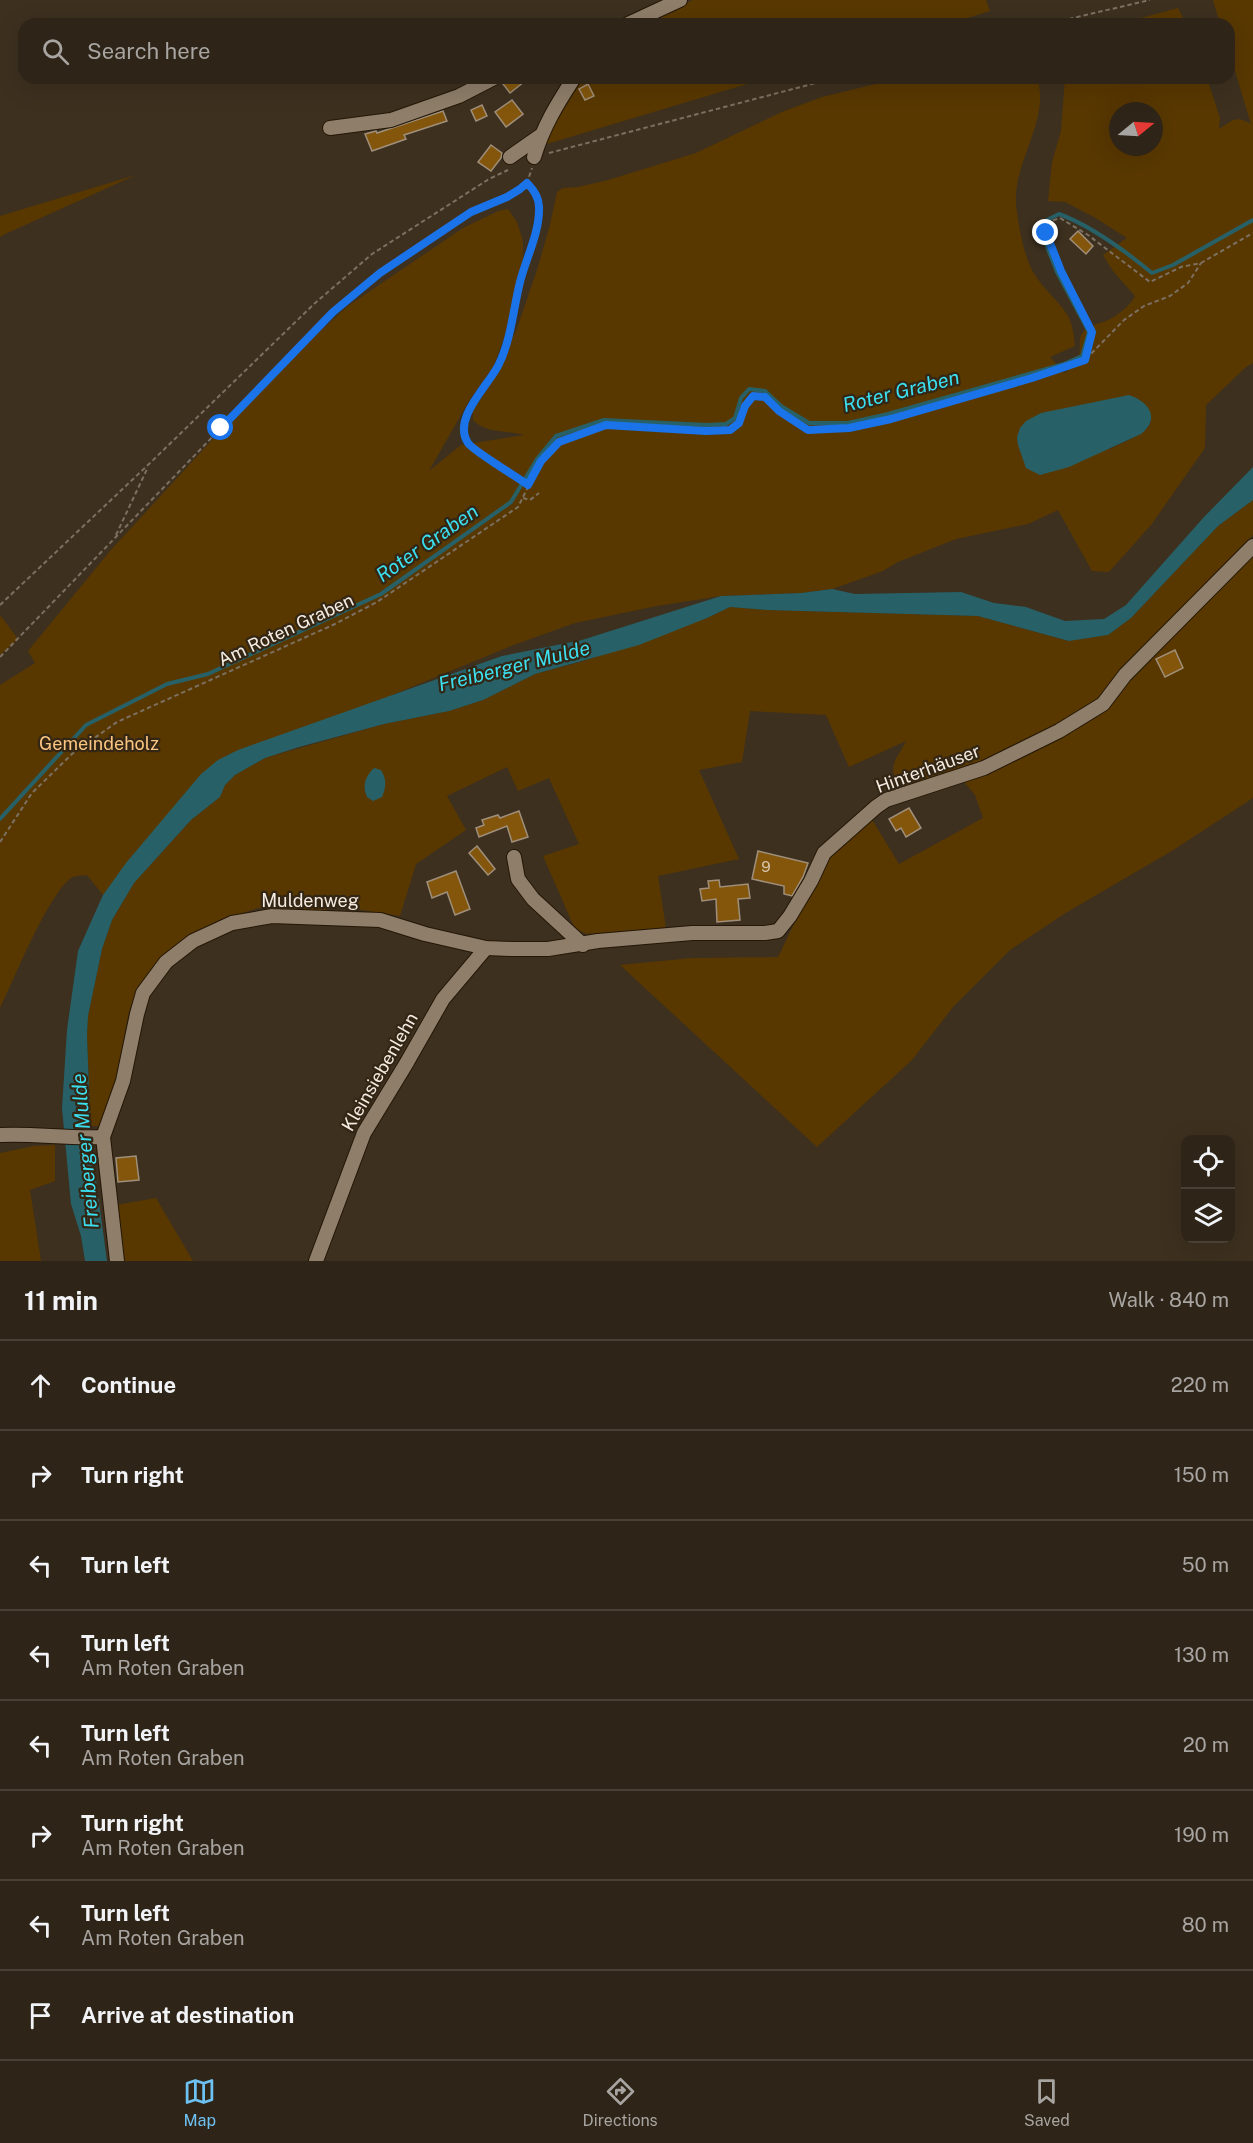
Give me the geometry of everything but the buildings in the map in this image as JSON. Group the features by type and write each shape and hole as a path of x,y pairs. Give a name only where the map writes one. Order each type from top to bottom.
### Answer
{"street":[{"path":"641,18 680,0"},
{"path":"330,128 391,120 459,96 482,84"},
{"path":"534,157 540,136 552,111 570,84"},
{"path":"510,157 540,136"},
{"name":"Hinterhäuser","path":"486,948 548,949 598,941 692,933 778,931 806,890 825,854 876,807 886,800 984,768 1059,730 1103,704 1125,675 1253,546"},
{"path":"514,857 518,879 528,892 583,945"},
{"name":"Muldenweg","path":"117,1261 98,1137 123,1081 136,1014 143,993 166,962 193,941 232,923 272,916 380,920 425,934 486,948"},
{"name":"Kleinsiebenlehn","path":"316,1261 363,1133 443,999 486,948"},
{"path":"0,1135 98,1137"}],"path":[{"path":"1073,18 1150,0"},
{"path":"0,605 314,304 372,254 489,179 534,157 812,84"},
{"path":"0,657 333,312 380,273 471,212 520,189 527,183 534,157"},
{"path":"527,183 534,190 539,204 539,219 507,341 498,366 468,410 463,431 468,444 528,485"},
{"path":"1085,360 1092,332 1061,271 1046,233 1051,221 1060,218 1088,235 1150,282 1181,267 1200,263 1253,233"},
{"path":"1085,360 1144,306 1170,296 1188,283 1200,263"},
{"name":"Am Roten Graben","path":"0,842 32,793 72,754 117,722 335,624 377,602 518,507 541,461 559,442 606,425 706,431 730,430 739,423 745,406 753,396 765,397 779,411 808,430 849,428 891,419 1032,378 1085,360"},
{"path":"115,537 149,464"},
{"path":"522,498 530,500 539,493"}],"green space":[{"path":"693,0 986,0 990,11 967,18 652,18"},
{"name":"Gemeindeholz","path":"1213,0 1253,0 1253,363 1206,405 1205,448 1151,525 1109,572 1092,571 1058,510 1028,524 956,539 898,562 883,571 832,589 801,593 721,596 657,606 575,623 511,646 201,774 103,895 87,875 73,877 64,885 43,917 0,1008 0,685 35,663 28,651 110,551 270,377 348,306 463,228 498,211 508,209 517,222 523,241 523,258 505,335 493,367 470,399 429,471 461,445 524,435 484,428 473,420 473,411 487,390 516,331 537,270 557,192 563,188 608,180 696,153 782,112 822,97 875,84 1038,84 1039,109 1020,172 1016,204 1022,241 1031,268 1066,313 1074,335 1075,346 1050,357 1064,373 1077,361 1081,334 1092,325 1119,314 1135,296 1113,271 1103,255 1127,238 1065,202 1048,201 1052,162 1061,131 1065,84 1209,84 1220,118 1219,129 1231,121 1241,120 1251,124 1235,71 1235,18 1218,18","holes":["1137,398 1151,416 1146,430 1110,449 1041,413"]},
{"path":"1178,8 1183,18 1141,18"},
{"path":"574,84 747,84 540,146"},
{"path":"136,175 3,235 0,237 0,216"},
{"path":"1253,500 1253,535 1235,555 1253,546 1253,798 1175,849 1064,914 1010,950 953,1007 912,1060 817,1147 620,965 692,958 778,957 825,860 871,818 899,864 983,818 975,795 961,778 929,790 900,785 893,773 893,768 906,741 849,767 826,715 750,711 742,762 699,770 739,859 658,876 666,928 587,934 575,929 543,856 579,844 549,778 518,791 507,767 447,796 466,830 416,864 400,916 337,906 321,911 258,908 220,920 188,936 166,955 143,986 129,1011 112,1102 103,1126 91,1126 88,1016 102,949 112,920 134,883 191,820 220,797 225,785 235,775 265,758 384,724 449,711 483,700 535,674 584,661 707,618 730,607 978,616 1068,641 1108,635 1131,618 1218,526"},
{"path":"0,615 18,639 0,655"},
{"path":"55,1145 55,1181 30,1190 41,1261 0,1261 0,1153 34,1146"},
{"path":"156,1198 193,1261 121,1261 116,1205"}],"water":[{"path":"1129,395 1147,406 1150,412 1150,423 1141,434 1069,467 1040,475 1026,468 1017,437 1026,421 1041,413"},
{"name":"Freiberger Mulde","path":"1253,467 1253,500 1218,526 1131,618 1108,635 1069,641 978,616 730,607 639,645 535,674 483,700 449,711 384,724 299,747 265,758 235,775 225,785 220,797 191,820 134,883 112,920 102,949 88,1016 87,1035 91,1143 107,1261 85,1261 81,1236 71,1204 62,1108 67,1030 78,951 103,895 126,863 201,774 218,760 238,750 502,656 582,640 721,596 801,593 832,589 855,594 961,592 994,603 1026,607 1065,621 1104,619 1126,605 1204,517"},
{"path":"374,768 381,770 385,784 382,797 373,801 365,793 365,785 368,775"}],"waterway":[{"name":"Roter Graben","path":"0,819 86,725 167,684 208,674 381,594 511,502 537,459 556,436 604,420 726,424 735,418 741,398 749,389 765,391 781,406 809,423 848,423 888,414 1064,364 1082,356 1089,332 1057,272 1042,234 1047,220 1059,214 1084,225 1119,247 1152,273 1173,265 1253,220"}],"route":[{"path":"221,428 333,312 380,273 471,212 507,197 527,183 534,190 539,204 539,219 507,341 498,366 468,410 463,431 468,444 528,485 541,461 559,442 606,425 706,431 730,430 739,423 745,406 753,396 765,397 779,411 808,430 849,428 891,419 1032,378 1085,360 1092,332 1061,271 1046,233"}]}
